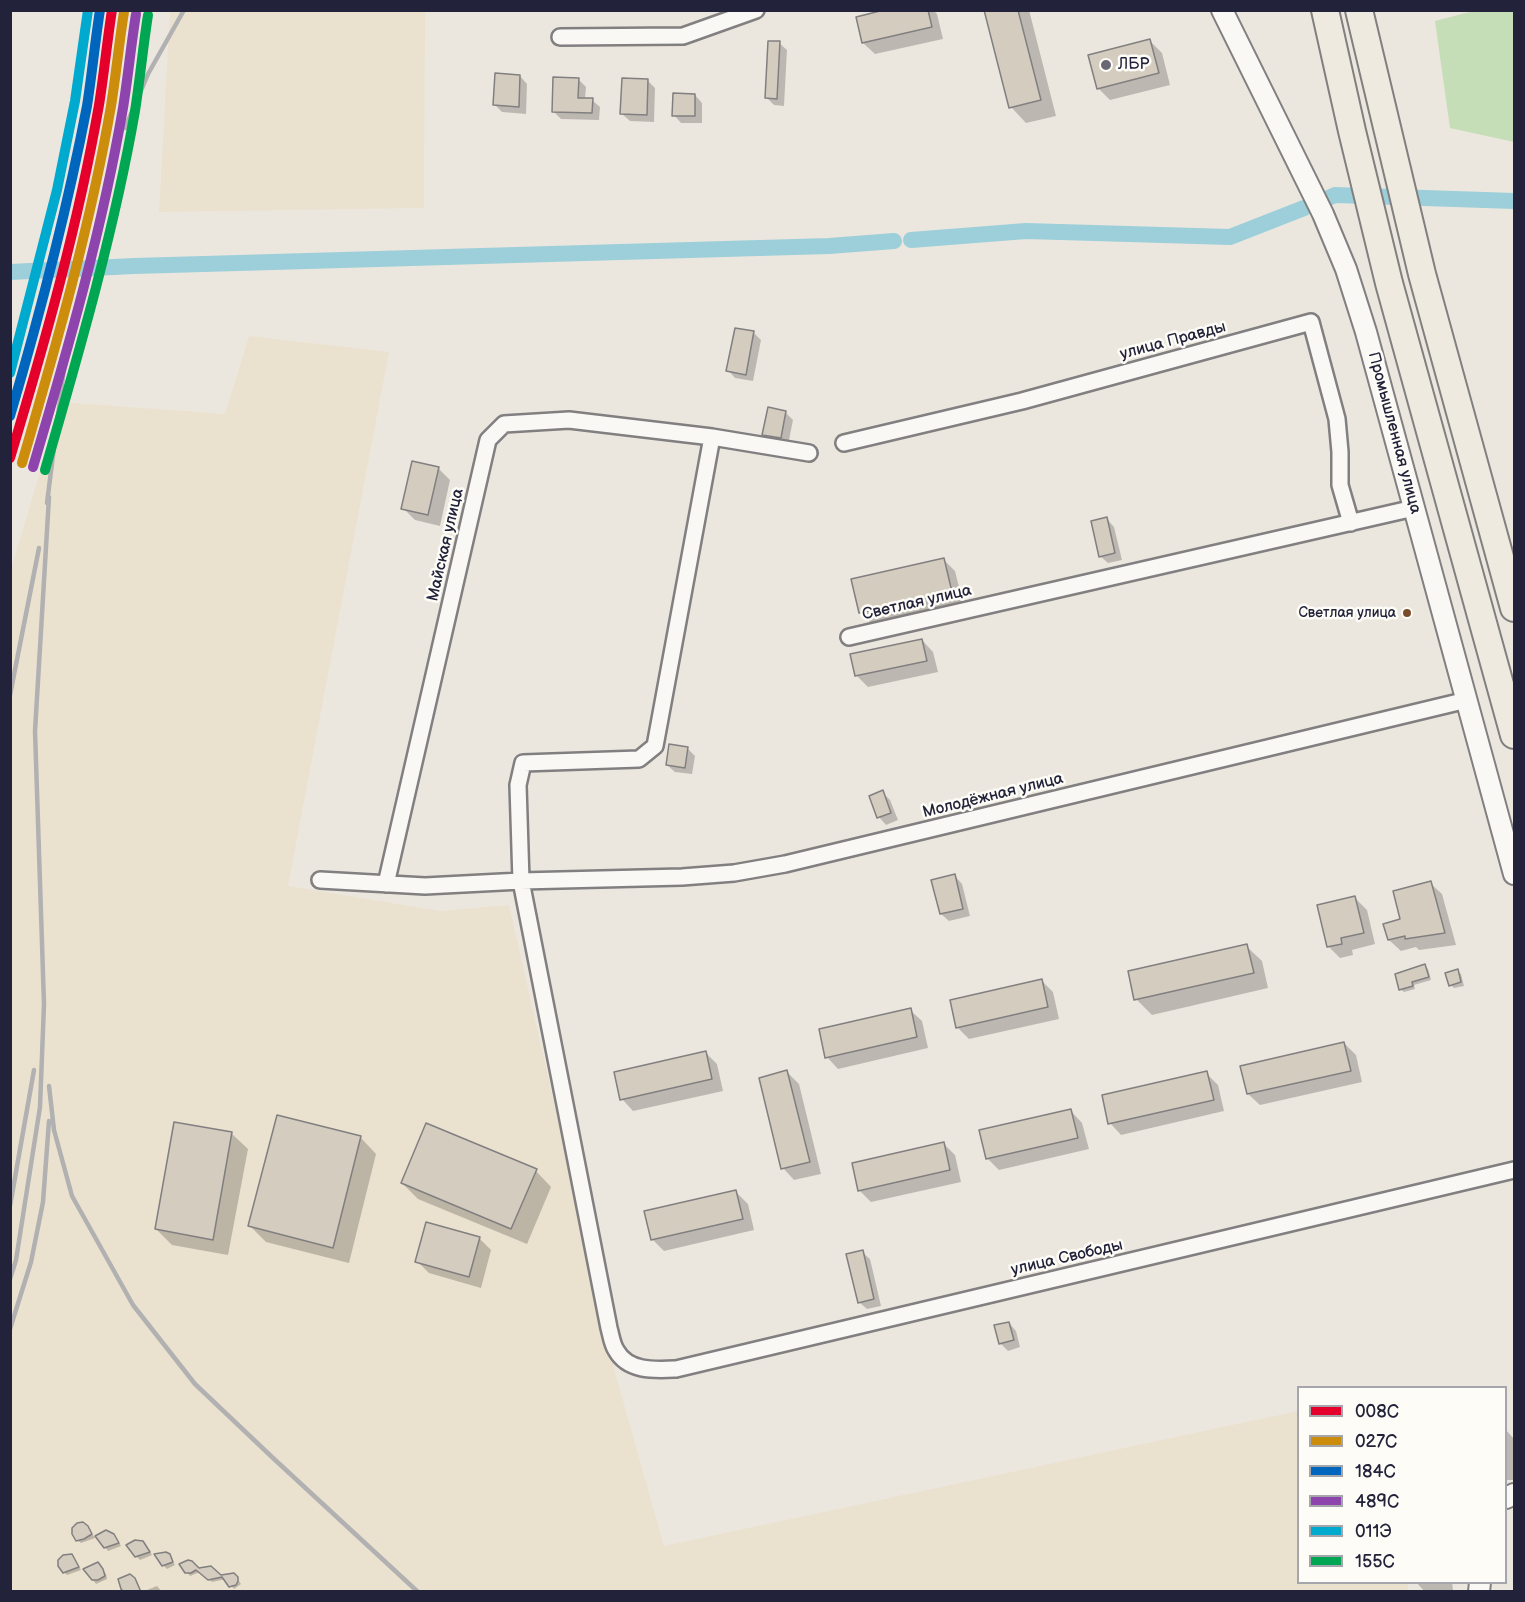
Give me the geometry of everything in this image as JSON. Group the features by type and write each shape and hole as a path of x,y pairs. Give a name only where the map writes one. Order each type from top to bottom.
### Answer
{"highway":[{"path":"1325,10 1374,223 1515,735"},
{"path":"1359,10 1407,215 1515,609"}],"street":[{"path":"560,37 683,36 756,10"},
{"name":"Промышленная улица","path":"1222,10 1323,214 1346,269 1366,332 1515,874"},
{"name":"улица Правды","path":"844,443 1022,401 1311,322 1337,419 1340,484 1351,523"},
{"name":"Майская улица","path":"386,884 488,440 504,424 569,420 712,436 809,453"},
{"path":"521,881 518,785 523,763 639,759 655,746 712,436"},
{"name":"Светлая улица","path":"849,637 1414,508"},
{"name":"Молодёжная улица","path":"320,880 424,886 682,877 734,873 785,864 1467,700"},
{"name":"улица Свободы","path":"521,881 609,1328 616,1350 627,1363 648,1370 676,1370 1515,1170"}],"shaded area":[{"path":"170,11 425,11 424,208 159,212"},
{"path":"249,336 389,352 288,886 440,911 509,905 616,1376 664,1546 1297,1411 1297,1584 1408,1584 1408,1591 11,1592 11,569 61,402 225,414"}],"green space":[{"path":"1477,10 1514,11 1514,142 1450,128 1435,21"}],"building":[{"path":"884,10 928,10 932,27 862,43 856,17"},
{"path":"984,10 1018,10 1041,100 1009,108"},
{"path":"1150,39 1159,73 1097,89 1088,55"},
{"path":"768,41 780,41 777,99 765,98"},
{"path":"495,73 520,75 519,107 493,105"},
{"path":"553,77 579,78 578,98 593,98 592,113 552,112"},
{"path":"622,78 648,79 647,115 620,114"},
{"path":"673,93 695,94 695,116 672,116"},
{"path":"735,328 754,331 746,375 726,371"},
{"path":"768,407 786,411 781,438 762,435"},
{"path":"412,461 439,467 428,515 401,509"},
{"path":"1107,517 1115,553 1099,557 1091,521"},
{"path":"944,558 952,592 859,613 851,579"},
{"path":"922,639 927,661 855,676 850,654"},
{"path":"669,744 688,747 685,768 666,765"},
{"path":"883,790 891,813 877,818 869,796"},
{"path":"955,874 963,909 940,914 931,880"},
{"path":"1431,881 1445,933 1405,939 1405,936 1388,940 1383,924 1400,919 1393,891"},
{"path":"1355,896 1364,933 1341,938 1342,944 1327,947 1317,905"},
{"path":"1247,944 1254,973 1134,1000 1128,971"},
{"path":"1425,964 1429,977 1412,982 1413,986 1399,990 1395,974"},
{"path":"1458,969 1461,982 1449,986 1445,973"},
{"path":"1042,979 1048,1007 956,1028 950,1000"},
{"path":"911,1008 917,1037 825,1058 819,1029"},
{"path":"1344,1042 1351,1071 1247,1094 1240,1066"},
{"path":"706,1051 712,1079 620,1100 614,1072"},
{"path":"787,1070 810,1162 781,1169 759,1078"},
{"path":"1207,1071 1214,1100 1108,1124 1102,1095"},
{"path":"1071,1109 1078,1138 986,1159 979,1130"},
{"path":"277,1115 361,1136 333,1248 248,1226"},
{"path":"174,1122 232,1132 213,1240 155,1229"},
{"path":"426,1123 537,1169 511,1229 401,1183"},
{"path":"944,1142 950,1170 858,1191 852,1163"},
{"path":"736,1190 743,1219 651,1240 644,1211"},
{"path":"426,1222 480,1237 469,1277 415,1262"},
{"path":"863,1250 874,1299 858,1303 846,1254"},
{"path":"1009,1322 1014,1340 999,1344 994,1325"},
{"path":"83,1522 92,1534 76,1541 72,1528 77,1523"},
{"path":"106,1530 114,1534 119,1543 104,1548 95,1536"},
{"path":"135,1540 143,1541 150,1552 135,1557 126,1545"},
{"path":"166,1552 170,1554 173,1562 162,1566 154,1554"},
{"path":"72,1554 79,1567 63,1573 58,1566 58,1560 63,1555"},
{"path":"188,1560 199,1568 211,1566 221,1575 234,1573 238,1581 236,1585 229,1587 222,1577 208,1580 196,1570 185,1573 179,1564"},
{"path":"98,1562 105,1576 92,1580 83,1569"},
{"path":"130,1574 135,1578 141,1592 124,1592 121,1589 118,1579"}],"waterway":[{"path":"1326,199 1335,195 1514,201"},
{"path":"911,240 1026,231 1230,237 1304,208"},
{"path":"10,272 134,266 829,246 894,241"}],"railway":[{"path":"47,503 64,368 99,230 124,104 137,10"},
{"path":"125,128 148,74 184,10"},
{"path":"10,1279 16,1260 40,1107 44,1004 35,731 49,497"},
{"path":"10,695 39,548"},
{"path":"10,1206 34,1070"},
{"path":"49,1086 54,1130 72,1196 133,1305 195,1384 418,1592"},
{"path":"10,1329 31,1262 43,1202 49,1121"}],"transit line":[{"name":"011Э","path":"10,373 57,190 75,101 88,10"},
{"name":"184С","path":"10,416 71,184 87,106 100,10"},
{"name":"008С","path":"10,458 71,239 91,150 112,10"},
{"name":"027С","path":"22,463 83,241 103,151 124,12"},
{"name":"489С","path":"33,467 95,244 115,154 136,14"},
{"name":"155С","path":"45,470 83,336 117,202 135,111 148,15"}],"place":[{"name":"ЛБР","path":"1106,65"},
{"name":"Светлая улица","path":"1407,613"}]}
